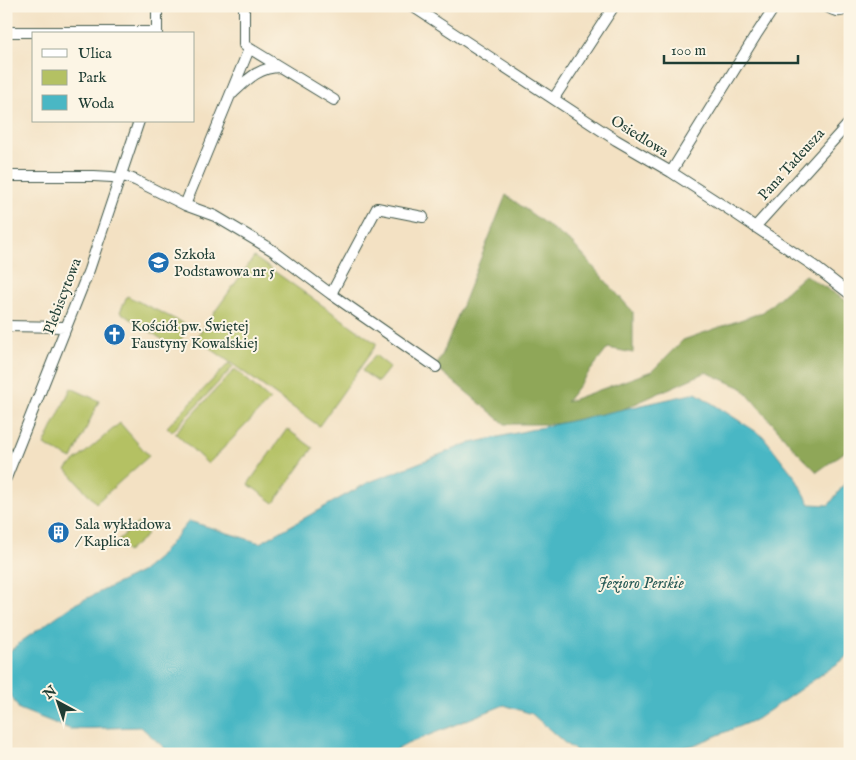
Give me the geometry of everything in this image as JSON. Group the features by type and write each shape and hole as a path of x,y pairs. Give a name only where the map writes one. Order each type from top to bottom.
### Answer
{"street":[{"path":"156,6 157,32"},
{"path":"244,6 244,45 334,100"},
{"name":"Osiedlowa","path":"412,6 616,140 671,172 814,266 850,294"},
{"path":"554,98 614,6"},
{"path":"671,172 775,6"},
{"path":"826,6 834,11 841,12 850,8"},
{"path":"6,32 32,32"},
{"path":"186,204 249,49"},
{"path":"230,96 259,72 271,67 280,67"},
{"name":"Plebiscytowa","path":"7,476 89,270 139,122"},
{"name":"Pana Tadeusza","path":"754,227 850,122"},
{"path":"6,176 94,176 120,177 135,180 215,216 272,250 331,294 436,367"},
{"path":"331,294 377,208 423,217"},
{"path":"6,326 66,327"}],"green space":[{"path":"506,195 573,244 633,312 633,353 608,348 566,402 652,371 683,340 763,312 805,275 850,303 850,448 817,472 797,452 742,388 706,372 619,411 557,424 505,424 436,367"},
{"path":"254,257 377,344 319,426 196,338"},
{"path":"127,296 187,325 177,349 120,312"},
{"path":"375,355 390,367 378,382 362,371"},
{"path":"229,363 233,367 172,432 167,427"},
{"path":"235,369 270,400 208,464 175,433"},
{"path":"71,388 99,401 72,459 44,445"},
{"path":"120,423 149,456 96,503 66,469"},
{"path":"287,429 313,448 274,503 248,484"},
{"path":"138,523 147,535 127,552 117,541"}],"water":[{"name":"Jezioro Perskie","path":"696,393 763,436 795,477 810,504 829,505 850,476 850,655 757,719 694,745 657,754 582,754 567,745 532,714 504,705 407,744 389,754 171,754 141,727 70,729 19,709 6,688 7,654 73,605 141,572 158,558 189,521 260,543 367,483 467,444"}],"place":[{"name":"Szkoła Podstawowa nr 5","path":"158,263"},
{"name":"Kościół pw. Świętej Faustyny Kowalskiej","path":"115,335"},
{"name":"Sala wykładowa / Kaplica","path":"59,533"}]}
